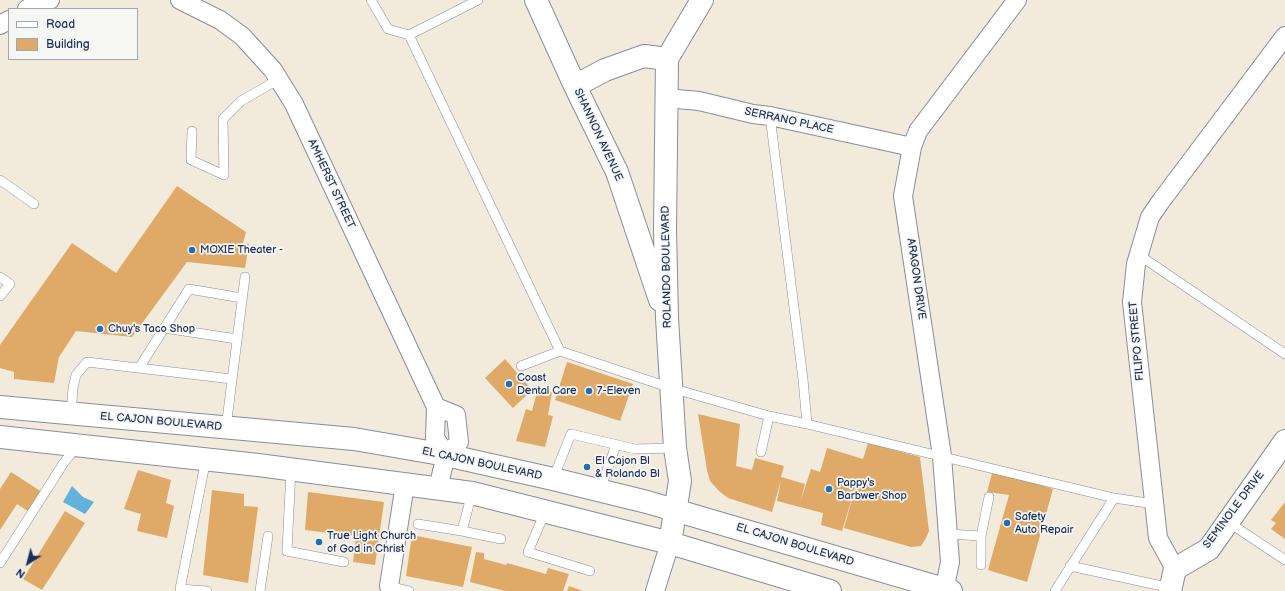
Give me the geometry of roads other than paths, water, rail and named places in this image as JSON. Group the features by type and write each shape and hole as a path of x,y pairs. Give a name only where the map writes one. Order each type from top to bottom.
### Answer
{"main road":[{"name":"SHANNON AVENUE","path":"536,0 575,86 617,172 667,318"},
{"name":"ROLANDO BOULEVARD","path":"670,543 680,482 675,448 667,318 665,229 667,59 701,0"},
{"path":"575,86 605,70 644,56 667,59"},
{"name":"EL CAJON BOULEVARD","path":"0,407 354,439 446,455 553,478 675,510 946,590"},
{"path":"0,438 206,459 472,493 670,543 801,587 830,591"},
{"name":"SEMINOLE DRIVE","path":"1172,583 1209,548 1285,441"}],"street":[{"path":"29,8 37,3 50,0"},
{"name":"AMHERST STREET","path":"180,0 220,20 242,36 274,70 294,104 436,406 435,438 446,455"},
{"name":"ARAGON DRIVE","path":"946,590 950,562 942,456 903,196 912,147 918,131 1017,0"},
{"name":"FILIPO STREET","path":"1172,583 1158,538 1154,504 1132,302 1136,264 1150,217 1160,201 1285,36"},
{"name":"SERRANO PLACE","path":"666,98 699,101 752,114 770,116 912,147"},
{"path":"438,488 446,455"},
{"path":"389,586 405,484"},
{"path":"655,591 670,543"}],"lane":[{"path":"371,0 388,29 409,36 560,351"},
{"path":"409,36 478,0"},
{"path":"192,131 191,160 224,175 223,119 241,101 279,79"},
{"path":"770,116 803,379 807,424"},
{"path":"0,180 34,204"},
{"path":"1139,255 1285,354"},
{"path":"0,277 10,284 0,296"},
{"path":"226,428 245,277"},
{"path":"139,368 189,289 242,298"},
{"path":"164,328 237,339"},
{"path":"521,366 560,351 671,388 769,416 1114,498 1154,504"},
{"path":"70,414 76,375 86,362 232,379"},
{"path":"761,452 769,416"},
{"path":"553,478 571,434 636,449 675,448"},
{"path":"600,490 616,445"},
{"path":"0,563 76,446"},
{"path":"206,459 180,589 207,591"},
{"path":"291,469 287,551 344,562"},
{"path":"462,531 472,493"},
{"path":"981,565 981,536 989,497"},
{"path":"1055,591 1114,498"},
{"path":"544,512 528,552 590,571"},
{"path":"1228,522 1285,560"},
{"path":"418,524 501,538"},
{"path":"948,534 981,536"},
{"path":"260,591 268,536"},
{"path":"1070,566 1172,583"},
{"path":"389,586 409,591"}],"water":[{"path":"72,486 83,497 94,502 85,514 63,502"}],"place":[{"name":"MOXIE Theater -","path":"192,250"},
{"name":"Chuy's Taco Shop","path":"100,329"},
{"name":"Coast Dental Care","path":"509,384"},
{"name":"7-Eleven","path":"589,391"},
{"name":"El Cajon Bl & Rolando Bl","path":"587,467"},
{"name":"Pappy's Barbwer Shop","path":"829,489"},
{"name":"Safety Auto Repair","path":"1007,523"},
{"name":"True Light Church of God in Christ","path":"319,542"}]}
